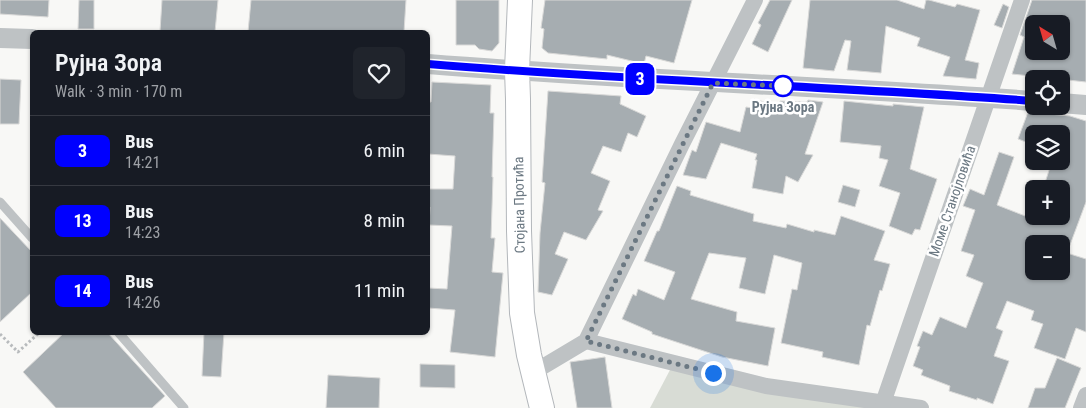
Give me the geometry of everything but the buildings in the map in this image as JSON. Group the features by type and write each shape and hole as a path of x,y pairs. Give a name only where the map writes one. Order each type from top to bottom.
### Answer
{"main road":[{"name":"Стојана Протића","path":"520,0 517,70 520,283 524,326 542,408"}],"street":[{"path":"534,372 586,341 755,0"},
{"name":"Моме Станојловића","path":"884,403 1022,0"},
{"path":"0,38 30,39"},
{"path":"430,64 713,83 1025,100"},
{"path":"1070,104 1086,105"},
{"path":"586,341 766,386 921,408"},
{"path":"1081,408 1086,395"}],"lane":[{"path":"0,202 30,236"},
{"path":"121,335 184,408"}],"path":[{"path":"0,334 18,352 37,335"}],"shaded area":[{"path":"671,368 887,408 650,408"}],"bus line":[{"name":"3","path":"430,64 684,82 1025,100"}],"place":[{"name":"Рујна Зора","path":"783,86"}],"route":[{"path":"713,373 586,341 713,83 783,86"}]}
